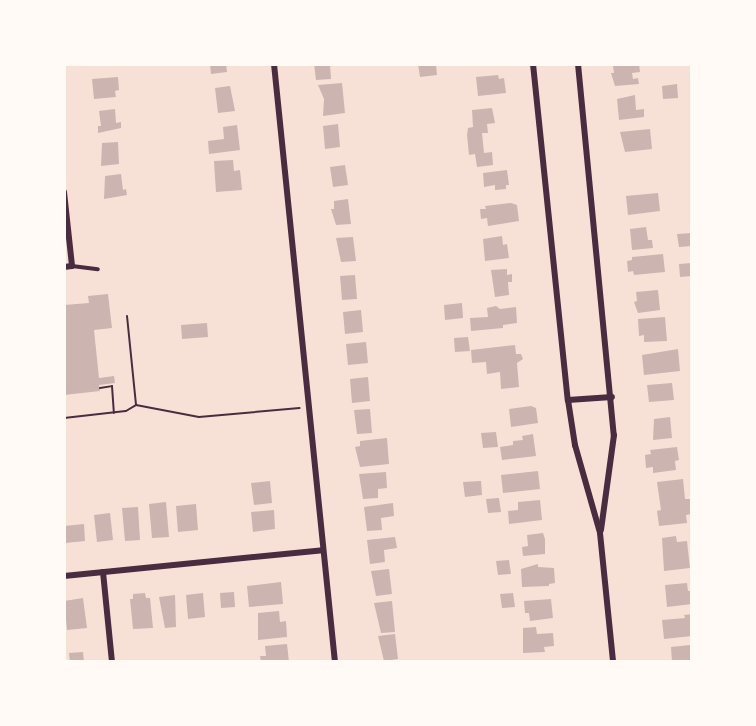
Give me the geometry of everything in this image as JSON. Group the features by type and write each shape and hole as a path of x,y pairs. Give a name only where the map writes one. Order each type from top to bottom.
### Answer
{"street":[{"path":"274,64 334,662"},
{"path":"533,64 567,400 575,445 600,533 613,662"},
{"path":"578,64 614,435 600,533"},
{"path":"64,192 72,266 64,267"},
{"path":"567,400 612,397"},
{"path":"64,576 323,550"},
{"path":"103,572 112,662"}],"lane":[{"path":"72,266 99,269"}],"path":[{"path":"127,316 136,405"},
{"path":"100,388 112,386 114,413"},
{"path":"64,418 126,411 136,405 199,417 295,409"}],"building":[{"path":"210,64 226,64 227,72 211,74"},
{"path":"314,64 330,64 331,79 316,80"},
{"path":"418,64 436,64 437,75 420,77"},
{"path":"639,64 640,72 632,73 633,79 638,78 639,84 615,86 611,73 614,73 613,66"},
{"path":"498,75 499,79 504,78 506,93 478,96 476,77"},
{"path":"118,77 119,90 115,91 116,97 94,99 92,79"},
{"path":"342,83 345,113 323,116 324,99 318,85"},
{"path":"677,84 678,98 663,99 662,86"},
{"path":"230,86 235,111 218,113 215,88"},
{"path":"635,95 636,110 644,109 644,117 619,120 617,99"},
{"path":"492,108 495,123 487,124 488,133 482,133 484,153 492,152 493,165 477,167 475,154 469,155 467,135 468,128 473,127 472,110"},
{"path":"115,109 116,123 121,122 121,128 98,133 98,126 101,126 99,111"},
{"path":"338,124 340,147 325,149 323,126"},
{"path":"237,125 240,150 209,154 208,141 224,139 223,127"},
{"path":"650,129 652,149 625,152 620,132"},
{"path":"118,142 119,164 101,166 102,143"},
{"path":"233,160 234,171 240,170 242,190 216,192 214,161"},
{"path":"345,165 348,185 333,187 330,167"},
{"path":"507,170 509,185 506,185 506,189 495,190 495,185 484,187 483,173"},
{"path":"121,174 123,190 126,189 127,195 104,199 105,176"},
{"path":"658,193 660,211 628,215 626,196"},
{"path":"348,199 351,224 336,225 331,209 334,209 334,201"},
{"path":"511,203 517,205 519,221 488,226 487,218 481,219 480,209 486,209 485,206"},
{"path":"646,227 648,240 652,240 653,248 632,250 630,229"},
{"path":"692,233 692,246 679,247 677,234"},
{"path":"502,236 503,245 507,244 509,258 485,261 483,239"},
{"path":"353,237 356,261 341,262 336,238"},
{"path":"663,254 665,272 634,275 633,271 628,272 627,261 632,260 632,257"},
{"path":"692,263 692,276 680,277 679,264"},
{"path":"507,269 507,275 512,274 512,282 508,282 509,295 495,297 491,270"},
{"path":"355,275 357,299 342,300 340,276"},
{"path":"658,290 660,310 638,313 634,302 637,301 636,292"},
{"path":"108,294 112,328 94,330 99,378 114,376 115,383 99,385 100,391 64,395 64,305 89,303 88,296"},
{"path":"462,303 463,318 445,320 444,305"},
{"path":"496,306 500,309 516,307 517,323 503,325 503,328 471,331 470,318 488,317 487,308"},
{"path":"361,310 363,332 345,334 343,312"},
{"path":"665,317 667,341 644,342 644,335 639,336 638,319"},
{"path":"207,323 208,337 182,339 181,325"},
{"path":"468,337 470,351 455,352 454,338"},
{"path":"366,342 368,363 348,365 346,344"},
{"path":"515,345 516,354 521,354 523,359 517,363 519,387 501,389 500,372 487,374 486,362 472,363 471,350"},
{"path":"678,349 680,371 644,375 642,355"},
{"path":"368,377 370,401 352,403 350,379"},
{"path":"672,383 674,400 649,402 647,385"},
{"path":"531,406 536,408 538,423 511,427 509,409"},
{"path":"370,409 372,433 357,434 354,410"},
{"path":"670,417 672,438 653,440 654,419"},
{"path":"496,432 498,447 483,448 481,433"},
{"path":"533,434 536,456 502,460 500,447 513,445 513,441 523,440 522,436"},
{"path":"387,438 389,464 360,467 355,447 360,446 360,441"},
{"path":"677,447 679,460 675,461 676,470 653,473 653,467 646,468 645,455 651,454 650,450"},
{"path":"538,471 540,489 503,493 501,475"},
{"path":"386,472 387,488 378,489 378,498 363,499 359,474"},
{"path":"683,479 685,499 692,499 692,514 686,515 687,523 659,526 657,511 661,510 657,482"},
{"path":"270,481 272,503 254,505 251,483"},
{"path":"481,481 482,495 465,497 463,482"},
{"path":"499,498 501,512 488,513 486,499"},
{"path":"540,500 542,520 509,524 508,511 518,510 518,502"},
{"path":"166,502 169,537 152,538 149,504"},
{"path":"393,503 394,516 381,518 382,530 367,531 364,507"},
{"path":"196,504 198,530 178,532 176,506"},
{"path":"138,507 140,540 125,541 122,508"},
{"path":"274,510 275,529 253,532 251,512"},
{"path":"110,513 113,540 97,542 94,515"},
{"path":"84,524 85,541 65,543 64,526"},
{"path":"543,533 545,554 523,556 522,547 528,546 527,535"},
{"path":"676,536 677,542 687,541 690,568 664,571 662,538"},
{"path":"395,537 397,548 384,550 385,562 370,564 367,540"},
{"path":"509,560 511,574 498,575 496,561"},
{"path":"538,564 538,567 554,568 555,583 549,586 522,587 521,569"},
{"path":"389,569 392,594 376,596 371,571"},
{"path":"281,582 283,604 249,607 247,586"},
{"path":"687,583 688,591 692,591 692,604 667,607 665,585"},
{"path":"234,592 235,607 221,608 220,593"},
{"path":"145,593 146,598 150,598 153,628 133,629 130,599 133,599 133,594"},
{"path":"203,593 205,617 188,619 186,595"},
{"path":"513,593 515,607 502,608 500,594"},
{"path":"175,595 176,627 165,628 159,597"},
{"path":"83,598 87,628 67,630 64,601"},
{"path":"551,599 553,618 530,621 529,613 525,613 524,601"},
{"path":"392,601 395,632 381,633 374,603"},
{"path":"279,611 280,622 286,621 287,637 258,640 258,613"},
{"path":"692,614 692,636 664,639 662,620 685,618 684,615"},
{"path":"536,627 537,634 553,633 554,646 544,647 545,652 523,653 523,628"},
{"path":"395,634 398,659 384,661 378,636"},
{"path":"287,644 289,662 261,662 260,656 266,656 265,646"},
{"path":"690,645 691,662 672,662 671,647"},
{"path":"83,652 84,662 70,662 69,653"}]}
